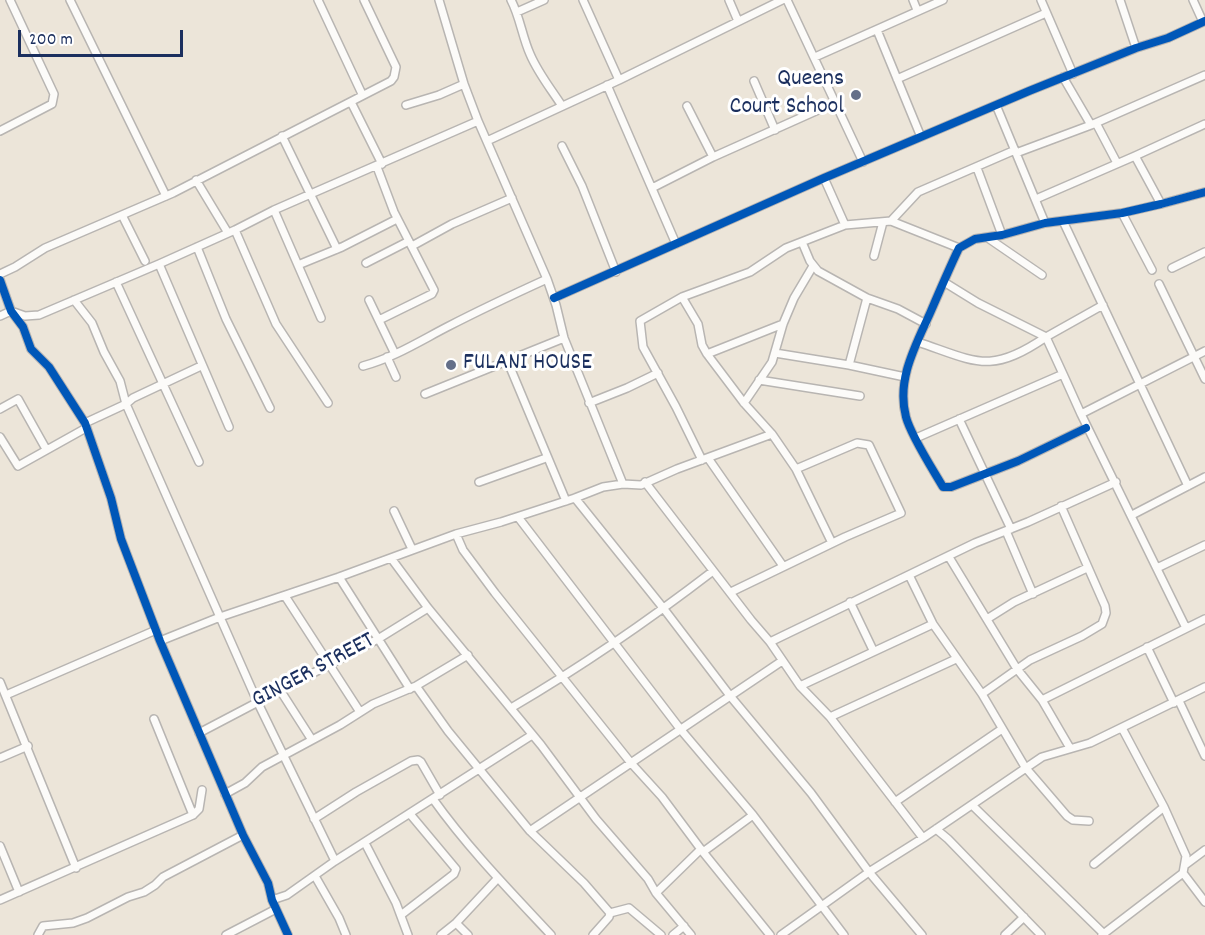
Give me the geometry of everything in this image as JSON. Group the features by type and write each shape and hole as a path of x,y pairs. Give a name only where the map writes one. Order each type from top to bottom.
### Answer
{"street":[{"path":"0,131 52,104 54,94 10,0"},
{"path":"70,0 166,196"},
{"path":"318,0 362,94"},
{"path":"0,273 15,267 45,248 166,196 391,81 396,67 364,0"},
{"path":"439,0 464,84 478,121 547,279 564,338 623,484"},
{"path":"511,0 535,65 562,106"},
{"path":"517,12 544,0"},
{"path":"583,0 619,80"},
{"path":"729,0 738,21"},
{"path":"487,141 783,0 815,57 863,162"},
{"path":"913,0 917,10"},
{"path":"815,57 943,0"},
{"path":"1041,0 1073,74"},
{"path":"1120,0 1136,48"},
{"path":"554,298 824,178 996,105 1136,48 1168,38 1204,21 1193,0"},
{"path":"897,79 1046,13"},
{"path":"877,30 921,137"},
{"path":"891,221 918,192 1016,152 1094,124 1205,75"},
{"path":"1064,77 1117,163"},
{"path":"754,81 775,130"},
{"path":"406,105 439,95 464,84"},
{"path":"607,85 676,244"},
{"path":"351,102 379,165 397,219 434,292 379,320"},
{"path":"652,188 713,157 836,102"},
{"path":"996,105 1045,223"},
{"path":"687,106 713,157"},
{"path":"0,316 11,311 25,316 39,315 159,264 274,210 478,121"},
{"path":"1036,199 1205,124"},
{"path":"282,136 337,249"},
{"path":"562,146 582,186 616,272"},
{"path":"1135,156 1161,204"},
{"path":"977,168 1002,235"},
{"path":"824,178 845,225"},
{"path":"196,180 231,232 276,324 328,403"},
{"path":"1086,428 985,475 951,488 943,487 910,429 904,403 905,377 959,248 975,239 1002,235 1045,223 1122,213 1205,192"},
{"path":"366,263 512,198"},
{"path":"274,210 321,318"},
{"path":"1122,213 1152,270"},
{"path":"122,215 145,261"},
{"path":"298,265 337,249 397,219"},
{"path":"783,566 705,459 642,343 640,321 682,297 750,272 786,248 845,225 891,221 959,248"},
{"path":"1064,221 1188,486"},
{"path":"874,256 882,222"},
{"path":"988,238 1042,275"},
{"path":"802,242 813,266 834,281 926,324"},
{"path":"197,247 226,319 270,408"},
{"path":"1172,268 1205,252"},
{"path":"159,264 201,366 229,426"},
{"path":"744,403 766,371 775,353 783,324 801,284 813,266"},
{"path":"363,366 394,354 547,279"},
{"path":"0,280 11,311 23,327 31,349 48,367 86,426 111,498 121,539 160,641 243,835 268,883 272,900 288,935"},
{"path":"116,282 199,462"},
{"path":"944,282 978,303 1046,337 1086,428 1116,482 1186,628"},
{"path":"1159,284 1205,379"},
{"path":"682,297 698,324 706,354 744,403 772,434 796,469 832,543"},
{"path":"849,365 867,298"},
{"path":"74,300 93,323 104,352 120,381 126,404 257,702 336,861"},
{"path":"369,300 394,354"},
{"path":"918,342 972,360 993,362 1020,354 1103,304"},
{"path":"706,354 783,324"},
{"path":"425,394 564,338"},
{"path":"1081,414 1205,351"},
{"path":"775,353 905,377"},
{"path":"387,357 396,377"},
{"path":"507,360 546,458 566,501"},
{"path":"0,437 18,466 133,398 201,366"},
{"path":"589,403 658,373"},
{"path":"916,438 1064,374"},
{"path":"759,380 860,396"},
{"path":"0,409 18,399 46,449"},
{"path":"959,419 985,475 1033,594"},
{"path":"160,641 220,617 456,534 518,517 603,487 636,485 772,434"},
{"path":"731,592 832,543 901,513 869,445 863,442 796,469"},
{"path":"479,482 546,458"},
{"path":"1132,515 1205,477"},
{"path":"645,482 770,642 800,686 830,717 924,838"},
{"path":"770,642 975,543 1116,482"},
{"path":"575,498 731,697 811,793 869,872 922,935"},
{"path":"982,694 1030,660 1102,624 1106,613 1105,606 1061,506"},
{"path":"394,511 412,549"},
{"path":"518,517 681,730 753,815 844,935"},
{"path":"456,534 463,550 474,565 631,763 662,797 770,935"},
{"path":"1157,568 1205,545"},
{"path":"949,557 1017,669 1042,700 1070,748"},
{"path":"391,558 428,608 511,708 580,799 692,935"},
{"path":"987,619 1014,602 1088,568"},
{"path":"511,708 614,643 664,609 713,571"},
{"path":"909,575 933,624 982,694 1026,767 1067,816 1073,820 1089,821"},
{"path":"339,577 378,639 448,731 481,768 530,831 584,883 610,913"},
{"path":"285,596 360,712"},
{"path":"850,602 873,650"},
{"name":"GINGER STREET","path":"199,733 378,639 428,608"},
{"path":"1042,700 1205,619"},
{"path":"800,686 933,624"},
{"path":"6,695 156,630"},
{"path":"1146,647 1205,756"},
{"path":"225,794 245,783 262,767 378,702 413,687 468,655"},
{"path":"830,717 956,659"},
{"path":"530,831 782,661"},
{"path":"0,682 76,868"},
{"path":"781,935 869,872 924,838 1042,757 1090,743 1205,687"},
{"path":"280,690 312,740"},
{"path":"154,718 193,814"},
{"path":"972,805 1107,933 1183,873 1186,856 1164,807 1122,728"},
{"path":"895,802 1002,729"},
{"path":"272,900 287,896 336,861 532,735"},
{"path":"0,758 28,746"},
{"path":"314,819 356,792 411,761 418,760 452,826 497,879 550,935"},
{"path":"0,900 193,814 199,809 202,790"},
{"path":"1094,864 1164,807"},
{"path":"401,915 454,874 456,869 410,814"},
{"path":"656,893 702,851 753,815"},
{"path":"936,830 948,838 1041,935"},
{"path":"38,935 43,926 73,923 128,897 144,892 163,877 243,835"},
{"path":"365,843 401,915 408,935"},
{"path":"0,846 19,892"},
{"path":"1185,865 1205,850"},
{"path":"1183,873 1205,902"},
{"path":"315,876 346,935"},
{"path":"441,935 456,923 497,879"},
{"path":"610,913 629,908 661,935"},
{"path":"226,935 276,909"},
{"path":"593,935 610,913"},
{"path":"1005,935 1024,917"},
{"path":"456,923 468,935"},
{"path":"673,935 684,926"}],"cycle path":[{"path":"554,298 824,178 1029,91 1136,48 1168,38 1205,21"},
{"path":"1086,428 1018,461 951,487 943,487 912,433 906,417 904,389 914,349 959,248 975,239 1002,235 1045,223 1122,213 1205,192"},
{"path":"0,280 11,311 23,327 31,349 49,367 85,423 111,498 121,539 160,641 243,835 268,883 272,900 288,935"}],"place":[{"name":"Queens Court School","path":"856,95"},
{"name":"FULANI HOUSE","path":"451,365"}]}
